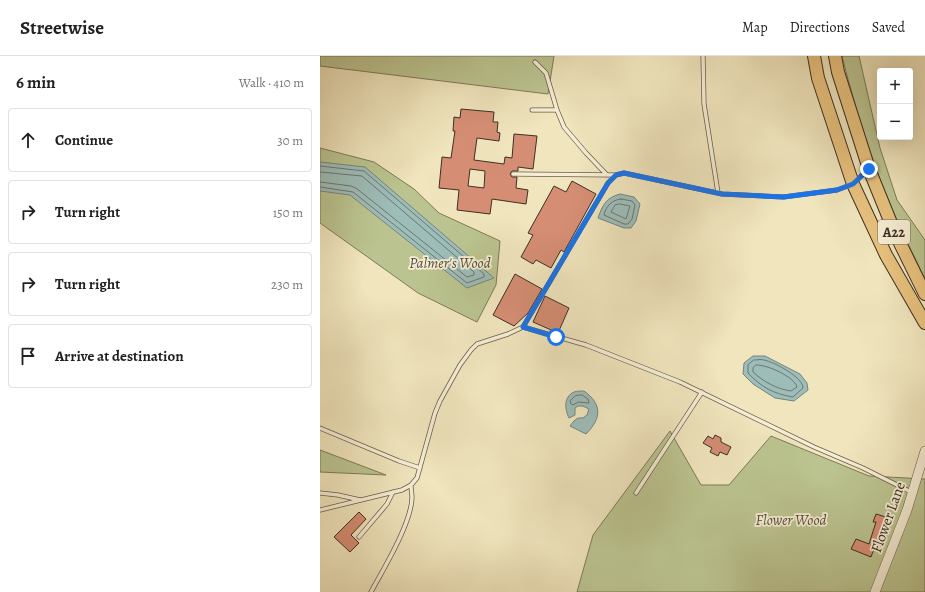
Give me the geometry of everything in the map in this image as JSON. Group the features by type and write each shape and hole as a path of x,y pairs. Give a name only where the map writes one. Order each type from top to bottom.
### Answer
{"highway":[{"name":"A22","path":"814,56 818,78 853,184 886,255 925,323"},
{"name":"A22","path":"835,56 838,72 869,169 895,233 925,294"}],"street":[{"name":"Flower Lane","path":"875,592 881,574 893,548 925,451"}],"lane":[{"path":"703,56 704,104 718,193"},
{"path":"535,62 546,73 557,110 564,127 607,175"},
{"path":"532,110 557,110"},
{"path":"513,174 616,175 624,173 718,193 784,197 837,190 853,184 869,169"},
{"path":"320,510 392,492 411,485 417,478 435,413 460,365 477,344 508,334 523,327 608,183 616,175"},
{"path":"523,327 586,345 680,382 814,447 863,468 912,492"},
{"path":"636,493 702,392"},
{"path":"320,428 399,461 420,468"},
{"path":"371,592 393,552 410,513 412,497 411,485"},
{"path":"359,537 387,504 392,492"},
{"path":"320,493 361,500"}],"green space":[{"path":"320,56 554,56 548,94 320,66"},
{"path":"842,56 859,56 877,140 897,200 925,240 925,279 883,189 858,113"},
{"name":"Palmer's Wood","path":"320,148 374,162 414,189 439,213 500,241 496,285 477,322 418,293 320,223"},
{"name":"Flower Wood","path":"670,431 701,485 729,485 771,436 869,476 925,479 925,592 577,592 593,535"},
{"path":"320,450 386,475 320,472"}],"water":[{"path":"320,162 365,167 494,278 467,288 350,195 320,191"},
{"path":"620,194 634,197 640,204 636,221 631,228 624,228 598,218 606,202 611,197"},
{"path":"753,356 765,356 800,374 807,383 808,390 794,401 775,398 753,384 743,374 744,363"},
{"path":"584,391 594,401 598,411 595,422 586,434 570,426 577,419 583,418 587,415 589,409 583,406 578,406 575,408 575,415 569,418 566,408 567,400 570,394"}],"building":[{"path":"461,109 494,112 493,122 498,122 497,132 500,133 499,141 477,138 474,160 504,164 505,157 512,158 514,134 537,136 533,169 518,167 518,171 512,171 510,174 512,177 517,177 516,188 528,190 526,204 492,199 490,214 457,210 459,190 439,188 442,157 451,158 455,131 453,131 454,117 460,118","holes":["470,169 485,171 484,188 468,186"]},
{"path":"572,181 596,194 564,252 561,250 551,268 536,260 533,264 521,257 533,235 528,233 554,186 566,192"},
{"path":"515,274 542,289 528,313 514,326 493,315"},
{"path":"545,296 569,308 558,333 533,322"},
{"path":"715,435 721,438 721,442 731,447 727,455 720,452 718,456 710,452 712,448 703,443 708,436 713,439"},
{"path":"359,512 366,519 351,535 359,543 350,552 334,537"},
{"path":"876,514 889,518 886,526 883,525 871,557 851,549 856,539 869,544 876,522 873,522"}],"route":[{"path":"556,337 523,327 608,183 616,175 624,173 722,194 784,197 837,190 853,184 869,169"}]}
